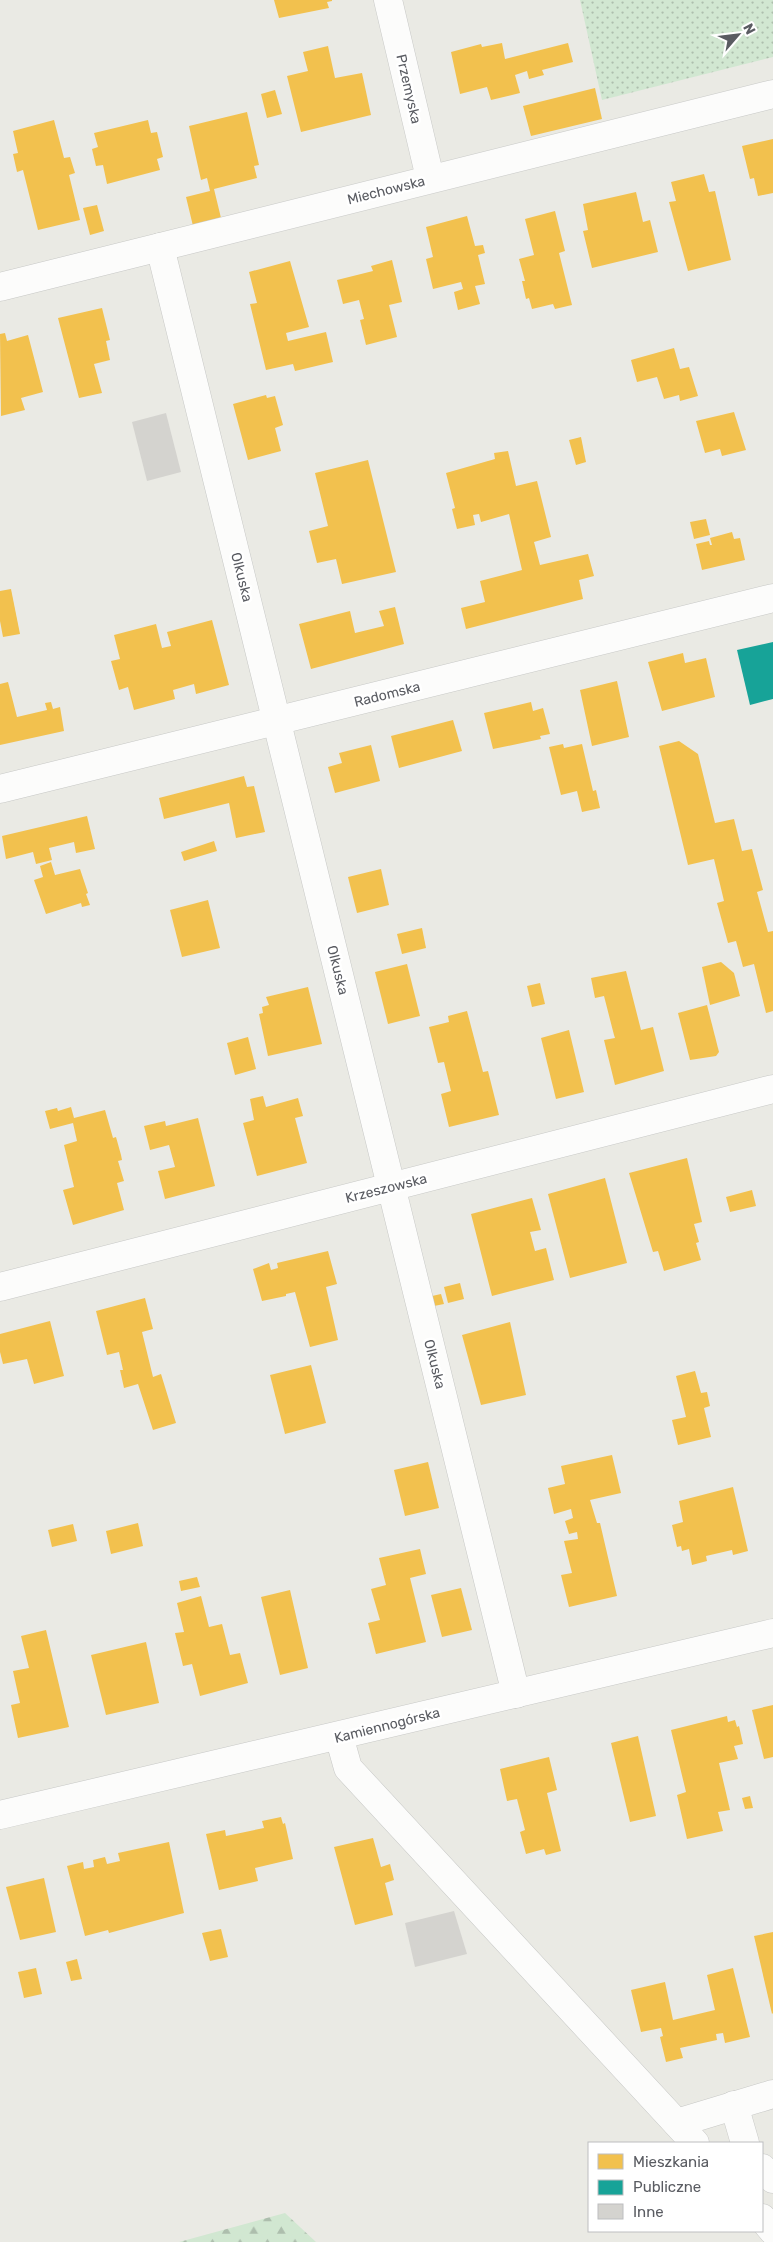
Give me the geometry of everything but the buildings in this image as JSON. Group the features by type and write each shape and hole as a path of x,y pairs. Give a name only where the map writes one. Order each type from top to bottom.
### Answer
{"street":[{"name":"Przemyska","path":"388,0 430,178"},
{"name":"Miechowska","path":"0,288 430,178 773,94"},
{"name":"Olkuska","path":"160,247 278,720 516,1694"},
{"name":"Radomska","path":"0,789 773,598"},
{"name":"Krzeszowska","path":"0,1287 773,1089"},
{"name":"Kamiennogórska","path":"0,1815 773,1633"},
{"path":"339,1736 348,1768 694,2142"},
{"path":"677,2123 773,2094"},
{"path":"734,2106 745,2142"},
{"path":"763,2169 773,2179"},
{"path":"763,2219 773,2230"}],"green space":[{"path":"580,0 773,0 773,57 602,100"},
{"path":"285,2213 316,2242 179,2242"}]}
